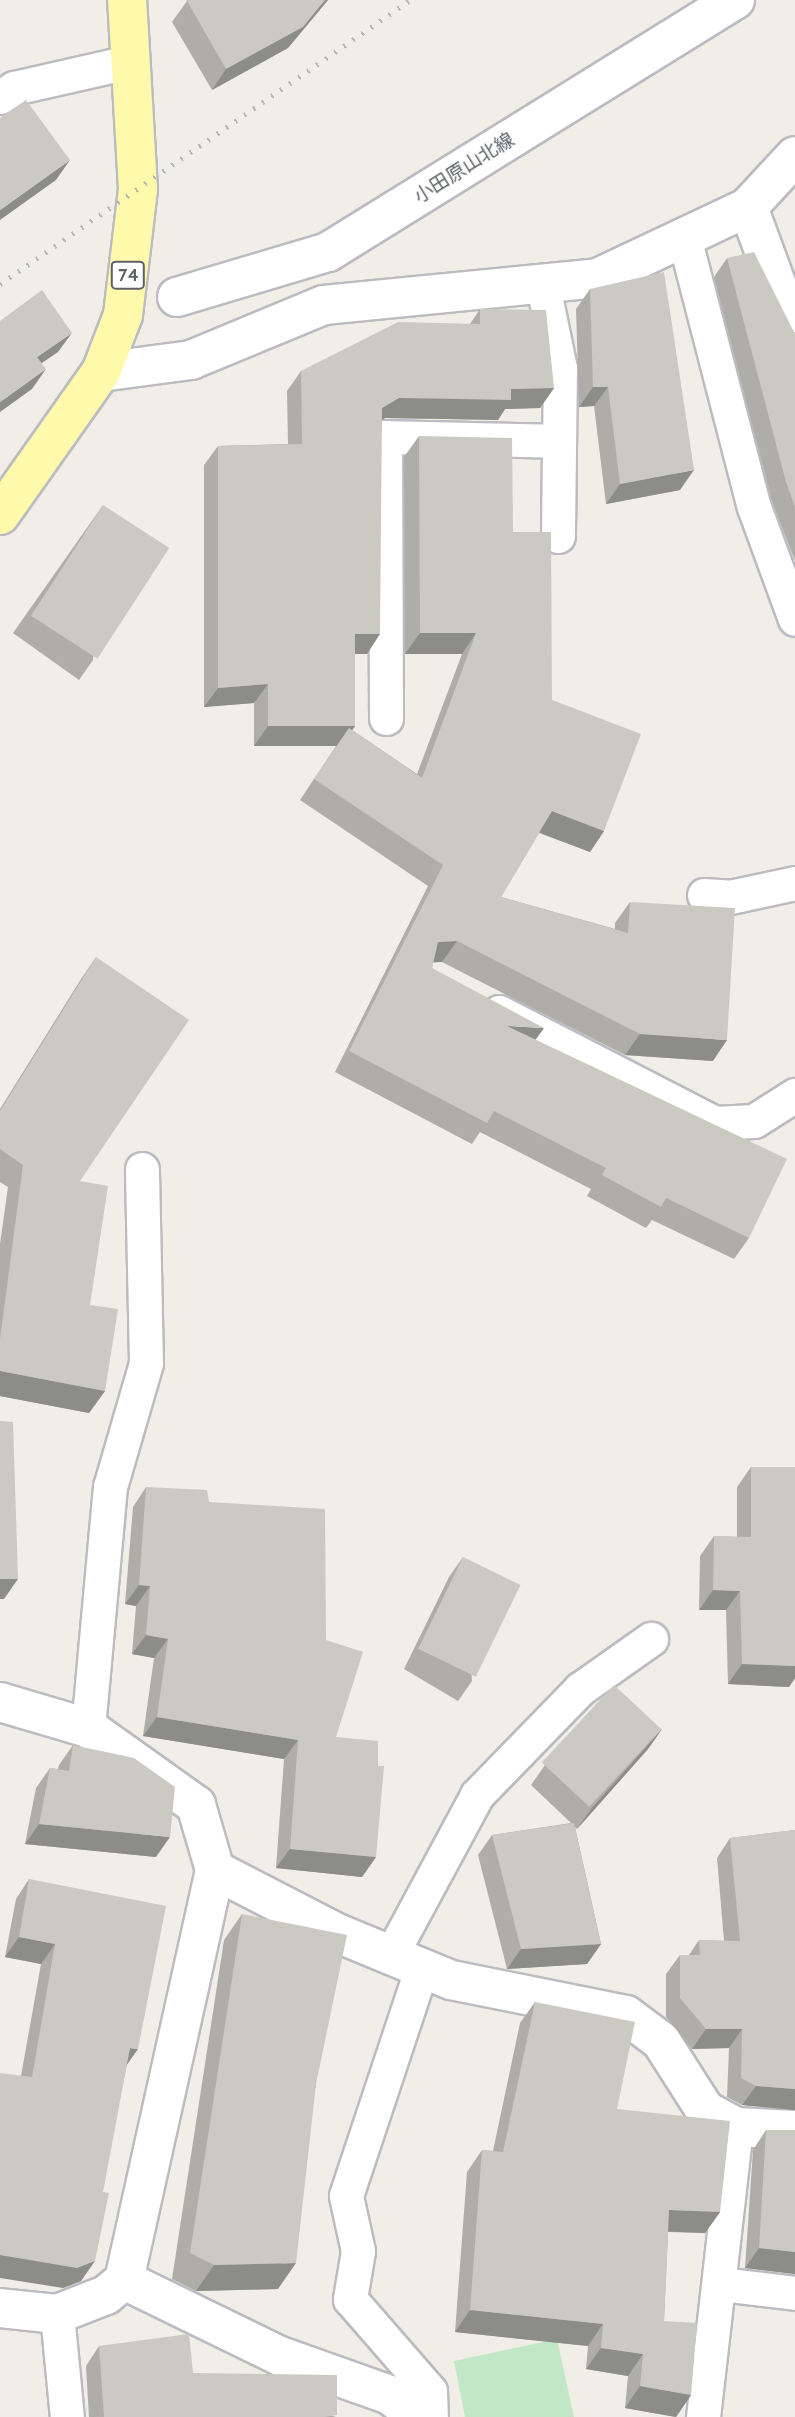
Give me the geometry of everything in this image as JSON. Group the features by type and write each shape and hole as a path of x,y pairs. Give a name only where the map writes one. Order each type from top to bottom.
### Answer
{"main road":[{"name":"74","path":"0,515 101,372 122,315 138,189 128,62 127,0"}],"street":[{"name":"小田原山北線","path":"177,298 328,252 734,0"},
{"path":"101,372 191,359 324,305 544,286 598,278 748,207 791,164"},
{"path":"748,207 795,335"},
{"path":"0,1702 88,1728 196,1805 215,1870 124,2280 106,2295 57,2314 0,2308"},
{"path":"215,1870 337,1933 450,1980 626,2015 661,2041 705,2110 736,2127 795,2130"},
{"path":"124,2280 280,2356 390,2395 418,2417"}],"lane":[{"path":"0,97 14,88 128,62"},
{"path":"684,237 754,507 795,620"},
{"path":"544,286 560,368 558,536"},
{"path":"386,718 385,437 559,441"},
{"path":"704,895 730,897 795,883"},
{"path":"470,998 715,1123 754,1121 795,1095"},
{"path":"88,1728 110,1486 146,1363 142,1169"},
{"path":"431,2417 430,2391 350,2299 358,2251 346,2196 407,1960 477,1795 580,1689 651,1639"},
{"path":"703,2417 736,2127"},
{"path":"720,2284 795,2293"},
{"path":"57,2314 67,2417"}],"green space":[{"path":"557,2339 574,2417 465,2417 454,2361"}],"building":[{"path":"188,0 325,0 303,27 226,69"},
{"path":"26,100 70,160 0,210 0,118"},
{"path":"754,252 795,333 795,507 727,258"},
{"path":"664,272 694,470 620,484 608,387 593,387 590,289"},
{"path":"42,290 72,333 37,357 46,369 0,402 0,321"},
{"path":"480,309 546,310 554,388 511,389 511,400 399,398 382,408 380,634 355,634 355,726 268,726 268,684 218,688 218,446 302,444 301,371 398,322 480,324"},
{"path":"419,436 512,438 513,532 551,532 552,700 641,734 604,831 552,811 501,897 628,933 630,902 735,908 727,1040 640,1034 457,941 438,942 432,968 544,1028 507,1026 787,1159 749,1238 666,1198 661,1207 602,1175 606,1168 494,1111 487,1123 349,1051 443,865 314,779 349,728 422,778 476,633 420,633"},
{"path":"103,505 169,548 97,659 31,616"},
{"path":"96,957 189,1020 80,1181 108,1186 90,1305 118,1309 105,1391 0,1371 0,1339 23,1165 0,1149 0,1111"},
{"path":"0,1421 13,1422 18,1579 0,1579"},
{"path":"751,1467 795,1467 795,1666 742,1664 740,1591 713,1590 714,1536 751,1537"},
{"path":"146,1487 207,1490 209,1502 325,1509 326,1640 363,1652 336,1737 378,1741 378,1766 384,1766 376,1857 290,1849 298,1740 157,1717 168,1639 146,1635 150,1586 139,1585"},
{"path":"463,1557 521,1585 476,1677 418,1649"},
{"path":"614,1685 662,1729 589,1807 542,1763"},
{"path":"73,1745 134,1758 175,1787 170,1837 39,1824 50,1768 69,1771"},
{"path":"574,1823 601,1944 521,1949 492,1835"},
{"path":"795,1830 795,2089 756,2086 741,2078 742,2029 706,2029 680,1998 680,1955 700,1955 699,1940 740,1941 730,1838"},
{"path":"29,1879 166,1906 138,2049 130,2048 103,2192 109,2193 95,2261 77,2268 0,2255 0,2073 32,2077 55,1944 19,1937"},
{"path":"242,1914 347,1935 316,2084 296,2263 214,2265 190,2253"},
{"path":"535,2002 635,2022 617,2109 730,2121 720,2212 669,2210 664,2321 697,2323 691,2395 640,2386 643,2354 601,2348 603,2324 470,2310 482,2150 503,2152"},
{"path":"766,2130 795,2130 795,2252 759,2248"},
{"path":"189,2334 193,2373 337,2375 337,2415 104,2417 99,2346"}],"railway":[{"path":"0,284 410,0"}]}
